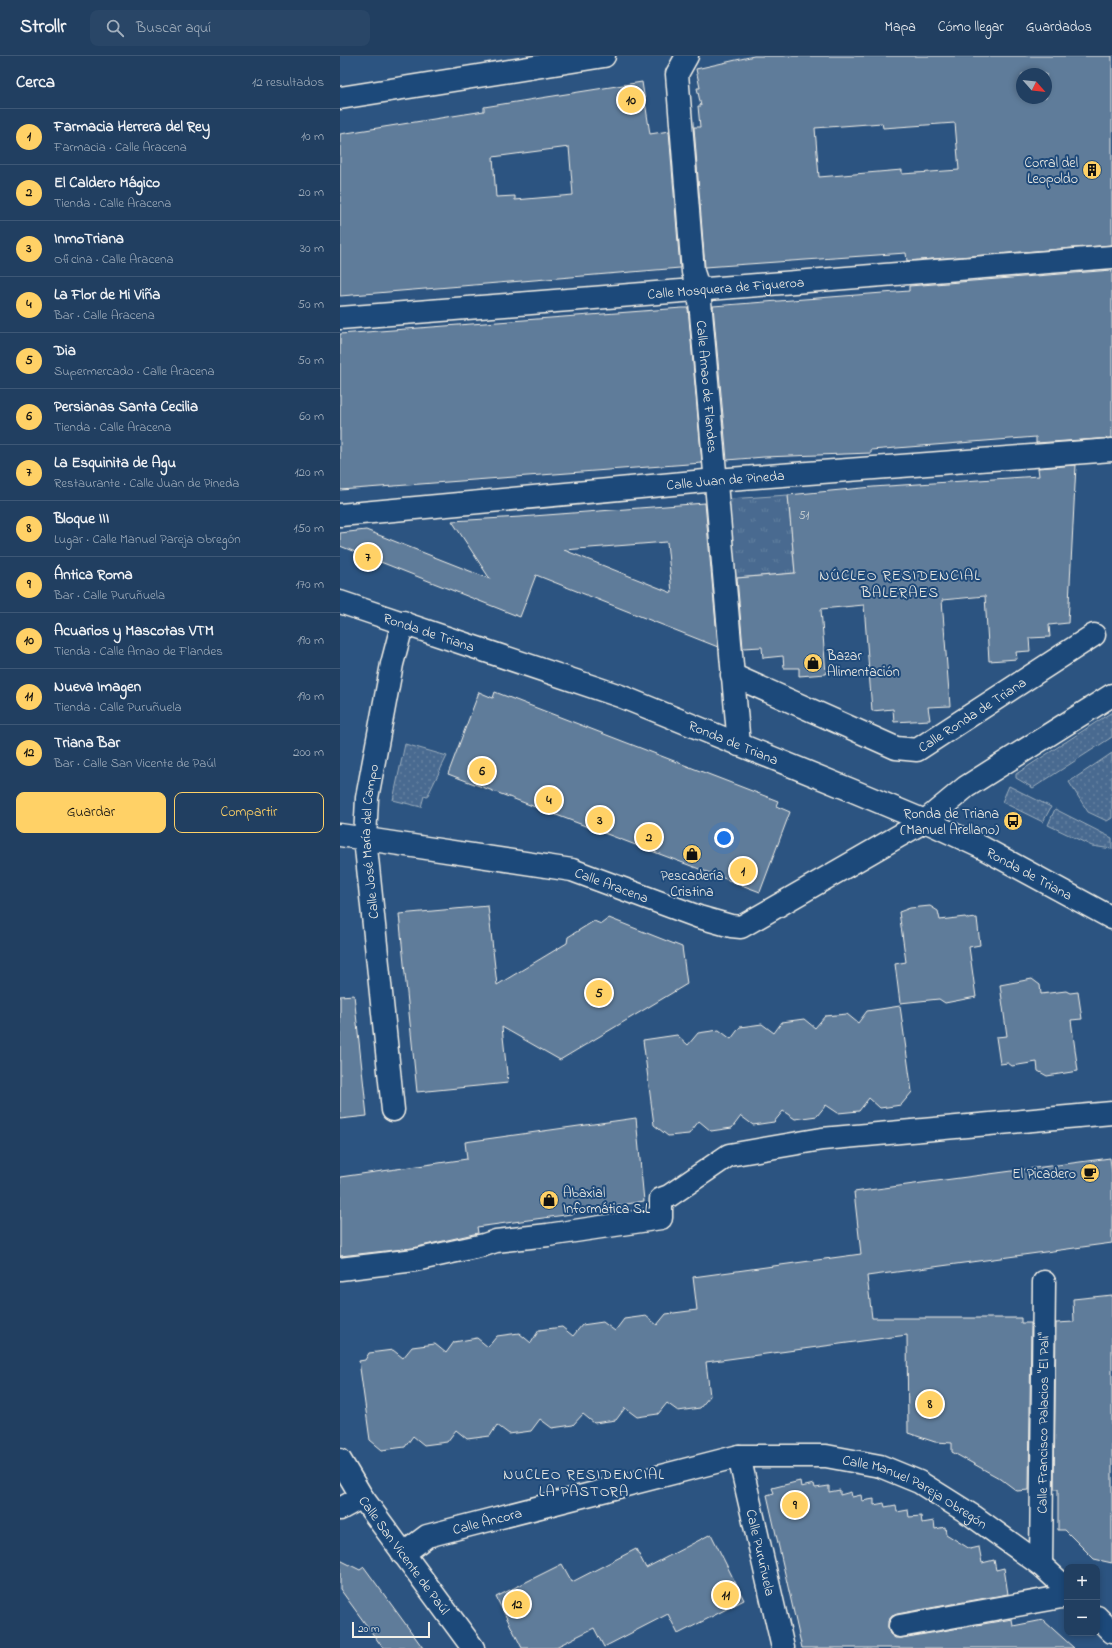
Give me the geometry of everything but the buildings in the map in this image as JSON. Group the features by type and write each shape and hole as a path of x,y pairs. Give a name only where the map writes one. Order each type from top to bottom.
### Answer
{"street":[{"path":"340,98 604,56"},
{"name":"Calle Arnao de Flandes","path":"687,56 677,74 693,272 699,290 739,745"},
{"name":"Calle Mosquera de Figueroa","path":"340,318 1112,257"},
{"name":"Calle Juan de Pineda","path":"340,515 716,480 1112,450"},
{"name":"Ronda de Triana","path":"340,602 620,696 925,821 981,848 1112,918"},
{"name":"Calle José María del Campo","path":"393,1110 365,838 367,798 392,664 403,622"},
{"name":"Calle Ronda de Triana","path":"732,675 896,748 917,750 1094,635"},
{"name":"Calle Aracena","path":"340,835 572,870 699,917 731,926 741,927 925,821 966,787 1112,695"},
{"path":"340,1269 415,1260 496,1241 548,1235 661,1218 661,1199 669,1196 729,1155 822,1139 1112,1113"},
{"name":"Calle Francisco Palacios \"El Pali\"","path":"1041,1565 1044,1282"},
{"name":"Calle Manuel Pareja Obregón","path":"739,1456 826,1456 880,1466 919,1482 973,1516 1041,1565 1064,1586"},
{"name":"Calle Áncora","path":"403,1554 427,1536 739,1456"},
{"name":"Calle Puruñuela","path":"739,1456 783,1648"},
{"name":"Calle San Vicente de Paúl","path":"340,1460 362,1497 473,1648"},
{"path":"340,1509 362,1497"},
{"path":"900,1626 1064,1597"},
{"path":"1100,1620 1112,1632"}],"green space":[{"path":"788,495 795,573 735,578 728,499"},
{"path":"1112,712 1112,737 1033,788 1016,778 1016,774"},
{"path":"405,744 447,756 427,797 424,796 421,807 393,800"},
{"path":"1112,753 1112,818 1107,821 1088,812 1069,782"},
{"path":"1009,786 1051,807 1043,822 1002,802"},
{"path":"1055,809 1112,838 1112,849 1092,846 1048,825"}],"place":[{"name":"Acuarios y Mascotas VTM","path":"631,100"},
{"name":"Corral del Leopoldo","path":"1092,170"},
{"name":"La Esquinita de Agu","path":"368,557"},
{"name":"Bazar Alimentación","path":"813,663"},
{"name":"Persianas Santa Cecilia","path":"482,771"},
{"name":"La Flor de Mi Viña","path":"549,800"},
{"name":"InmoTriana","path":"600,820"},
{"name":"Ronda de Triana (Manuel Arellano)","path":"1013,821"},
{"name":"El Caldero Mágico","path":"649,837"},
{"name":"Pescadería Cristina","path":"692,854"},
{"name":"Farmacia Herrera del Rey","path":"743,871"},
{"name":"Dia","path":"599,993"},
{"name":"El Picadero","path":"1090,1173"},
{"name":"Abaxial Informática S.L","path":"549,1200"},
{"name":"Bloque III","path":"930,1404"},
{"name":"Ántica Roma","path":"795,1505"},
{"name":"Nueva Imagen","path":"726,1595"},
{"name":"Triana Bar","path":"517,1604"}],"district":[{"name":"NÚCLEO RESIDENCIAL BALERAES","path":"900,584"},
{"name":"NUCLEO RESIDENCIAL LA PASTORA","path":"584,1482"}]}
